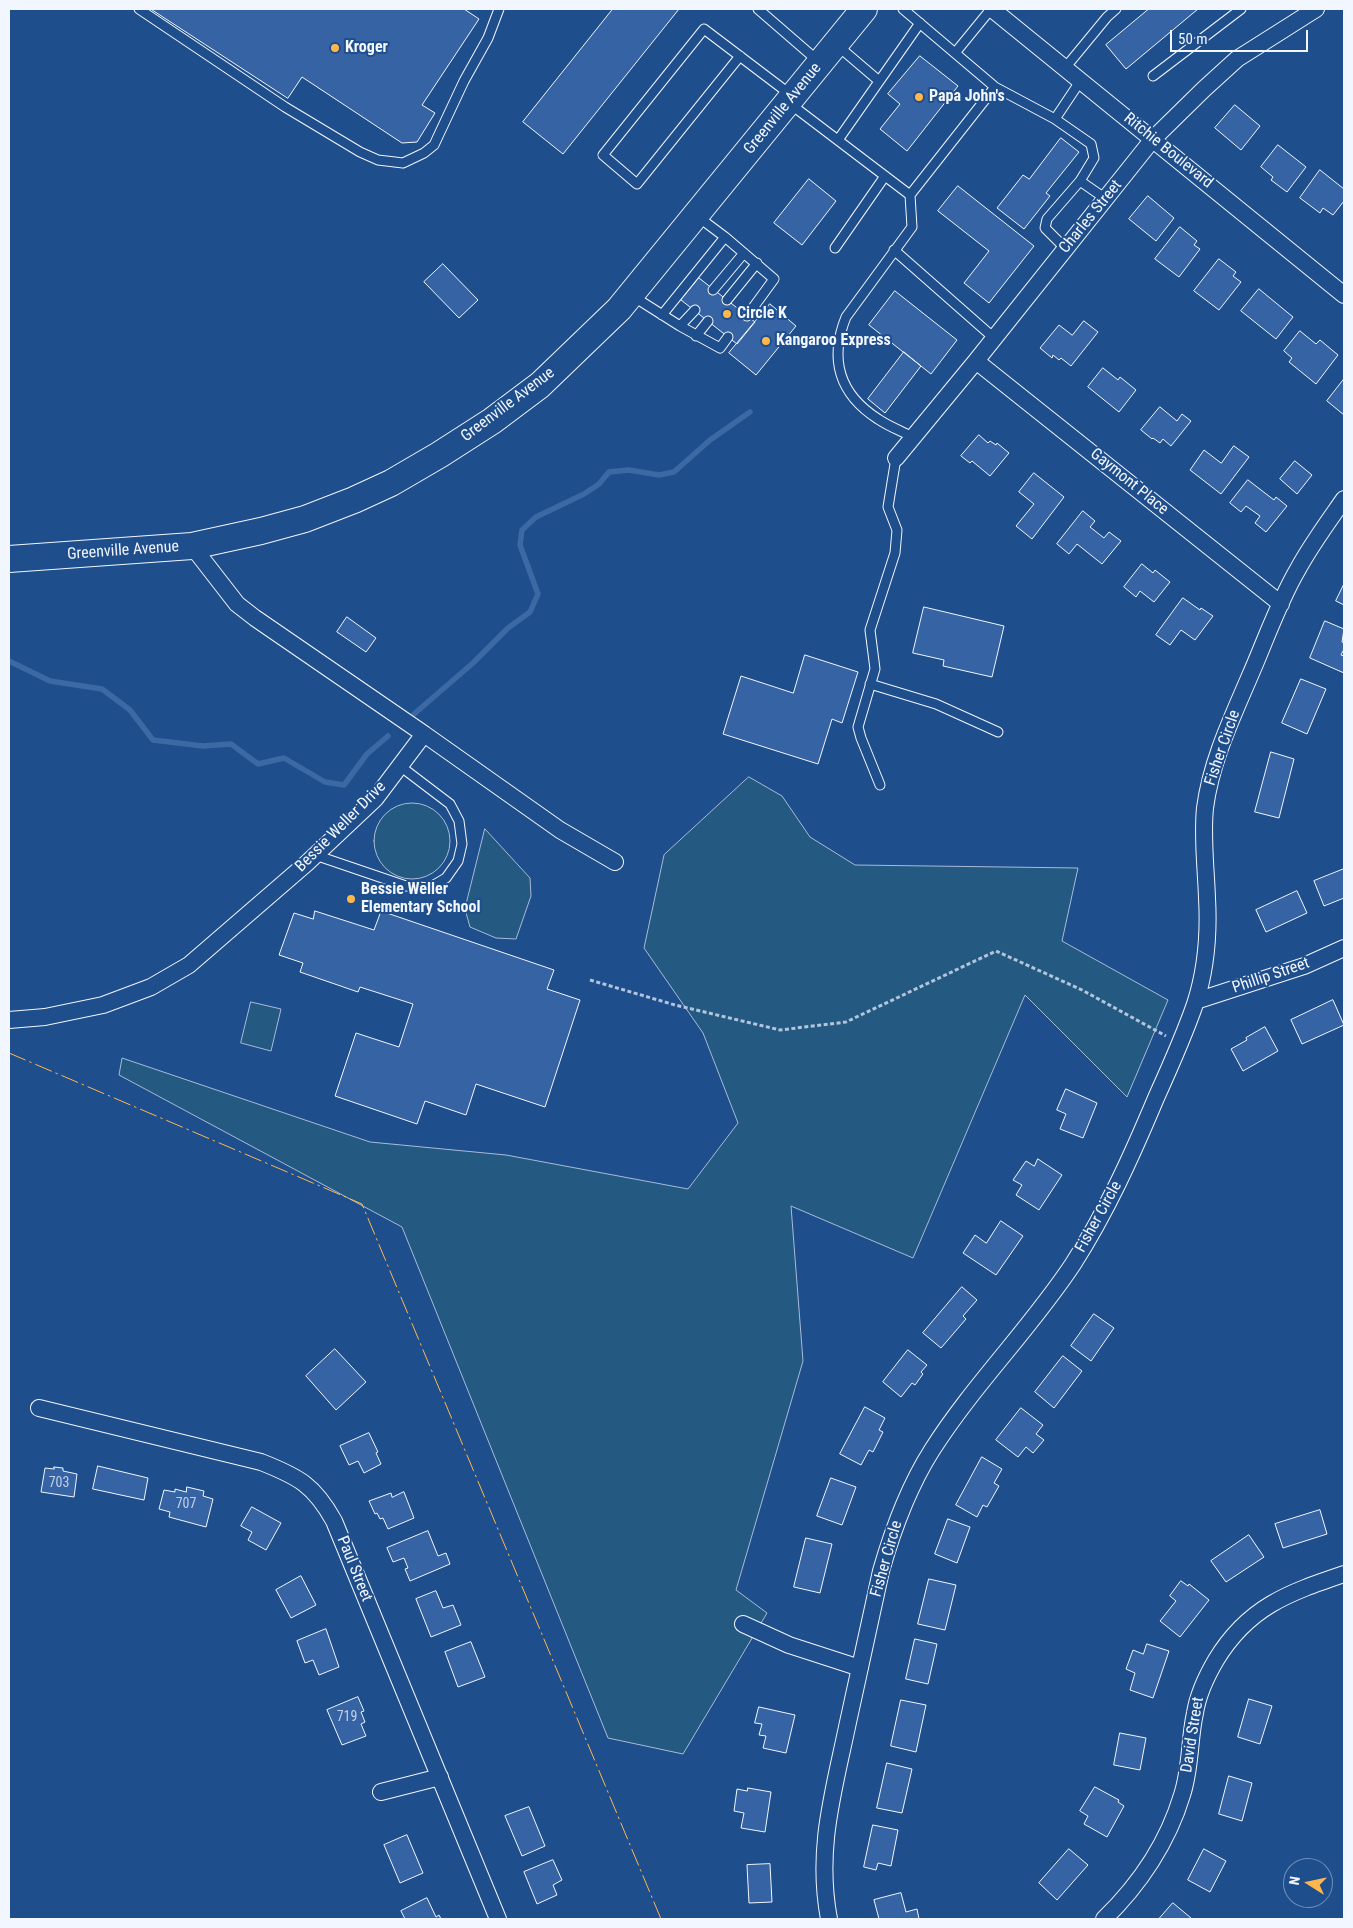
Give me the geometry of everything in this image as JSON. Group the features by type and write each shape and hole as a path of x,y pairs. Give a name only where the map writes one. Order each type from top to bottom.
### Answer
{"main road":[{"name":"Greenville Avenue","path":"9,559 192,546 305,519 391,483 492,421 540,385 576,352 631,295 864,9"}],"street":[{"name":"Ritchie Boulevard","path":"991,9 1344,295"},
{"name":"Charles Street","path":"896,458 1153,139 1237,59 1316,9"},
{"name":"Gaymont Place","path":"976,360 1281,604"},
{"name":"Fisher Circle","path":"829,1919 824,1888 824,1848 832,1796 884,1561 900,1514 921,1470 957,1414 1039,1311 1078,1256 1129,1162 1196,1002 1206,956 1208,900 1204,835 1209,784 1221,746 1296,571 1344,499"},
{"path":"192,546 237,604 255,618 560,830 615,862"},
{"name":"Bessie Weller Drive","path":"9,1020 45,1017 89,1009 124,998 157,983 195,960 315,856 375,799 424,734"},
{"name":"Phillip Street","path":"1196,1002 1304,966 1344,948"},
{"name":"Paul Street","path":"39,1408 261,1462 283,1470 315,1491 334,1521 498,1919"},
{"name":"David Street","path":"1104,1919 1138,1880 1154,1857 1176,1813 1188,1772 1194,1714 1199,1695 1222,1649 1233,1634 1261,1609 1306,1587 1344,1574"},
{"path":"743,1624 789,1645 860,1668"},
{"path":"381,1792 440,1777"}],"lane":[{"path":"139,9 285,107 360,152 378,160 403,163 424,153 434,145 464,81 488,38 499,9"},
{"path":"758,9 828,54 879,81"},
{"path":"903,9 995,87 1055,119 1091,144 1094,158 1080,181 1047,219 1045,228 1066,249"},
{"path":"955,53 991,9"},
{"path":"1065,68 1107,17 1116,9"},
{"path":"1153,76 1241,9"},
{"path":"838,140 920,23"},
{"path":"740,56 637,184 602,155 704,29 740,56 838,140 910,195"},
{"path":"1055,119 1081,80"},
{"path":"913,437 878,420 848,388 837,364 837,343 846,317 912,227 910,195 995,87"},
{"path":"835,248 885,176"},
{"path":"1080,181 1106,199"},
{"path":"697,216 757,263 774,279 747,316"},
{"path":"662,315 725,237"},
{"path":"894,250 994,338"},
{"path":"713,290 744,253"},
{"path":"727,300 757,263"},
{"path":"631,295 696,336 720,348 728,337"},
{"path":"680,326 695,310"},
{"path":"696,336 708,321"},
{"path":"880,785 858,727 875,669 870,630 896,545 897,530 888,506 896,458"},
{"path":"870,684 936,704 998,732"},
{"path":"315,856 406,886 428,888 446,878 458,861 462,844 459,822 450,804 400,766"}],"path":[{"path":"590,980 675,1005 780,1030 846,1022 996,951 1082,990 1180,1043"}],"shaded area":[{"path":"749,777 782,796 810,837 855,865 1078,868 1062,941 1168,1000 1127,1097 1025,995 913,1258 791,1206 803,1361 736,1590 767,1613 683,1754 608,1738 402,1227 119,1075 122,1058 370,1142 506,1155 688,1189 738,1123 703,1033 644,948 664,855"},
{"path":"412,803 426,806 439,814 447,827 450,841 447,855 439,868 426,876 412,879 398,876 385,868 377,855 374,841 377,827 385,814 398,806"},
{"path":"485,829 530,878 531,896 516,939 496,938 470,927 465,909"},
{"path":"251,1002 281,1009 271,1051 241,1043"}],"building":[{"name":"Kroger","path":"151,9 464,9 479,19 422,105 435,113 417,142 402,143 302,77 288,98"},
{"path":"613,9 679,9 563,154 523,122"},
{"path":"1149,9 1198,9 1126,69 1106,45"},
{"path":"920,56 958,86 907,151 880,129 900,104 888,94"},
{"path":"1235,105 1260,126 1241,150 1215,128"},
{"path":"1061,138 1079,152 1046,193 1050,196 1024,229 997,208 1023,175 1029,179"},
{"path":"1278,145 1306,167 1287,192 1271,180 1273,177 1261,167"},
{"path":"1320,170 1344,189 1344,201 1333,215 1323,208 1320,213 1300,198"},
{"path":"809,179 836,201 802,245 774,223"},
{"path":"958,186 1034,246 989,303 964,283 989,251 938,211"},
{"path":"1148,196 1174,218 1156,241 1129,219"},
{"path":"1180,227 1197,241 1194,245 1200,249 1179,277 1155,259"},
{"path":"1219,259 1236,272 1233,276 1241,282 1219,310 1194,291"},
{"path":"443,264 478,300 459,318 424,282"},
{"path":"699,278 755,322 737,344 681,300"},
{"path":"1259,289 1293,317 1276,339 1241,311"},
{"path":"895,291 957,340 931,374 869,325"},
{"path":"770,304 796,326 756,375 729,353"},
{"path":"1084,321 1098,332 1071,366 1061,358 1059,360 1053,355 1052,358 1040,348 1059,325 1072,335"},
{"path":"1300,331 1316,344 1320,340 1338,355 1316,384 1289,362 1292,358 1284,351"},
{"path":"904,352 921,366 885,413 868,399"},
{"path":"1103,368 1118,380 1120,377 1136,390 1119,412 1088,387"},
{"path":"1344,379 1344,415 1327,401"},
{"path":"1160,407 1177,421 1182,414 1191,421 1171,446 1163,439 1160,443 1152,439 1141,430"},
{"path":"979,435 988,443 990,441 996,445 997,443 1009,453 990,476 972,461 970,463 961,456"},
{"path":"1234,446 1249,457 1221,494 1190,470 1204,450 1221,463"},
{"path":"1295,461 1312,475 1297,494 1280,479"},
{"path":"1034,473 1064,497 1032,539 1016,526 1034,504 1019,492"},
{"path":"1248,480 1274,500 1276,497 1287,506 1266,532 1255,523 1260,516 1246,506 1241,512 1230,503"},
{"path":"1083,511 1095,521 1090,527 1104,538 1109,532 1121,541 1102,564 1077,544 1069,554 1057,544"},
{"path":"1142,564 1153,573 1155,570 1170,582 1154,602 1140,591 1136,597 1124,587"},
{"path":"1344,584 1344,605 1336,601"},
{"path":"1183,598 1200,610 1201,608 1213,616 1195,640 1181,630 1170,645 1156,635"},
{"path":"924,607 1004,626 992,677 943,666 944,660 913,653"},
{"path":"347,617 376,638 366,652 337,632"},
{"path":"1325,621 1344,629 1342,642 1344,643 1344,649 1341,655 1344,656 1344,673 1310,658"},
{"path":"805,655 858,672 842,723 832,719 818,764 723,734 741,676 793,693"},
{"path":"1301,679 1326,689 1307,734 1282,723"},
{"path":"1271,752 1294,759 1279,818 1255,812"},
{"path":"1344,869 1344,898 1324,906 1314,881"},
{"path":"1297,891 1307,913 1266,932 1256,910"},
{"path":"315,911 374,930 381,911 554,970 547,989 580,1000 545,1107 476,1084 466,1115 425,1101 417,1124 335,1096 356,1033 399,1047 413,1004 360,987 358,992 300,972 303,963 279,955 294,913 313,919"},
{"path":"1333,1000 1344,1025 1302,1044 1291,1020"},
{"path":"1265,1027 1278,1051 1243,1071 1231,1049"},
{"path":"1066,1089 1097,1103 1083,1138 1060,1129 1066,1114 1057,1110"},
{"path":"1038,1159 1062,1175 1039,1210 1016,1195 1022,1185 1013,1180 1026,1161 1034,1166"},
{"path":"1001,1221 1023,1236 996,1275 963,1253 975,1235 986,1243"},
{"path":"962,1287 977,1300 963,1316 966,1319 941,1348 923,1333"},
{"path":"1094,1314 1114,1328 1091,1361 1071,1346"},
{"path":"335,1349 366,1382 336,1410 306,1376"},
{"path":"908,1350 927,1365 921,1372 923,1374 915,1385 912,1383 901,1397 883,1382"},
{"path":"1063,1356 1082,1371 1054,1408 1035,1392"},
{"path":"865,1407 885,1418 879,1430 883,1432 873,1452 869,1450 861,1465 840,1454"},
{"path":"1021,1408 1043,1425 1036,1434 1044,1440 1033,1453 1026,1447 1018,1457 996,1440"},
{"path":"369,1433 378,1452 376,1453 381,1464 364,1473 358,1461 349,1465 340,1446"},
{"path":"982,1457 1002,1469 994,1483 999,1486 987,1507 983,1505 977,1517 956,1505"},
{"path":"98,1466 148,1478 144,1500 93,1489"},
{"path":"54,1467 63,1468 63,1471 77,1474 74,1497 41,1492 45,1468 54,1469"},
{"path":"831,1478 856,1487 842,1525 817,1516"},
{"path":"187,1487 204,1491 203,1496 213,1499 206,1527 169,1517 170,1512 159,1509 164,1490 175,1492 175,1489 186,1492"},
{"path":"404,1492 414,1518 388,1529 383,1518 380,1519 377,1513 375,1514 369,1501 391,1493 392,1497"},
{"path":"252,1507 281,1523 266,1550 248,1540 252,1532 241,1526"},
{"path":"1320,1510 1327,1534 1283,1548 1275,1524"},
{"path":"948,1519 970,1527 957,1563 935,1554"},
{"path":"428,1531 438,1556 446,1553 450,1564 410,1581 405,1569 408,1568 404,1558 393,1562 387,1548"},
{"path":"1249,1535 1264,1557 1226,1582 1211,1561"},
{"path":"806,1538 832,1544 820,1593 794,1587"},
{"path":"301,1576 316,1605 291,1618 276,1590"},
{"path":"929,1579 956,1585 945,1630 918,1624"},
{"path":"1181,1581 1188,1586 1189,1584 1209,1600 1180,1637 1160,1621 1176,1601 1170,1596"},
{"path":"436,1591 443,1608 453,1605 461,1625 431,1637 416,1599"},
{"path":"326,1629 339,1667 319,1675 313,1660 305,1663 297,1641"},
{"path":"915,1639 937,1644 928,1684 906,1679"},
{"path":"471,1642 485,1677 458,1687 445,1652"},
{"path":"1147,1644 1169,1651 1153,1698 1130,1690 1135,1673 1126,1669 1133,1650 1143,1654"},
{"path":"358,1697 364,1711 361,1712 365,1722 361,1724 366,1736 342,1745 327,1710"},
{"path":"1249,1699 1272,1706 1260,1744 1238,1737"},
{"path":"901,1700 926,1705 916,1752 891,1746"},
{"path":"759,1707 795,1715 786,1753 763,1748 766,1736 759,1735 762,1724 755,1723"},
{"path":"1120,1733 1146,1738 1140,1770 1114,1765"},
{"path":"887,1763 912,1769 902,1813 877,1808"},
{"path":"1229,1776 1252,1783 1242,1821 1219,1814"},
{"path":"1095,1787 1119,1800 1118,1802 1124,1806 1107,1837 1084,1824 1088,1816 1080,1811"},
{"path":"748,1788 771,1792 765,1832 741,1828 744,1813 734,1811 737,1789 747,1791"},
{"path":"529,1807 545,1846 522,1856 505,1816"},
{"path":"873,1825 898,1830 891,1866 878,1863 876,1870 864,1867"},
{"path":"407,1835 423,1873 400,1883 384,1845"},
{"path":"1069,1849 1088,1865 1057,1900 1039,1883"},
{"path":"1204,1849 1226,1861 1210,1892 1188,1880"},
{"path":"553,1860 562,1880 553,1885 557,1895 537,1904 524,1872"},
{"path":"770,1864 772,1902 749,1903 747,1865"},
{"path":"901,1893 906,1912 917,1909 919,1919 879,1919 874,1900"},
{"path":"427,1898 436,1917 439,1915 441,1919 405,1919 401,1911"},
{"path":"1173,1903 1191,1918 1159,1919"}],"waterway":[{"path":"414,714 473,663 508,628 530,612 538,594 520,545 522,530 536,517 584,494 599,484 609,472 629,470 659,475 674,472 710,440 750,412"},
{"path":"9,661 50,681 102,689 130,710 153,740 203,746 231,744 258,764 284,758 325,782 344,785 367,754 388,736"}],"power":[{"path":"9,1053 362,1204 661,1919"}],"place":[{"name":"Kroger","path":"335,48"},
{"name":"Papa John's","path":"919,97"},
{"name":"Circle K","path":"727,314"},
{"name":"Kangaroo Express","path":"766,341"},
{"name":"Bessie Weller Elementary School","path":"351,899"}]}
